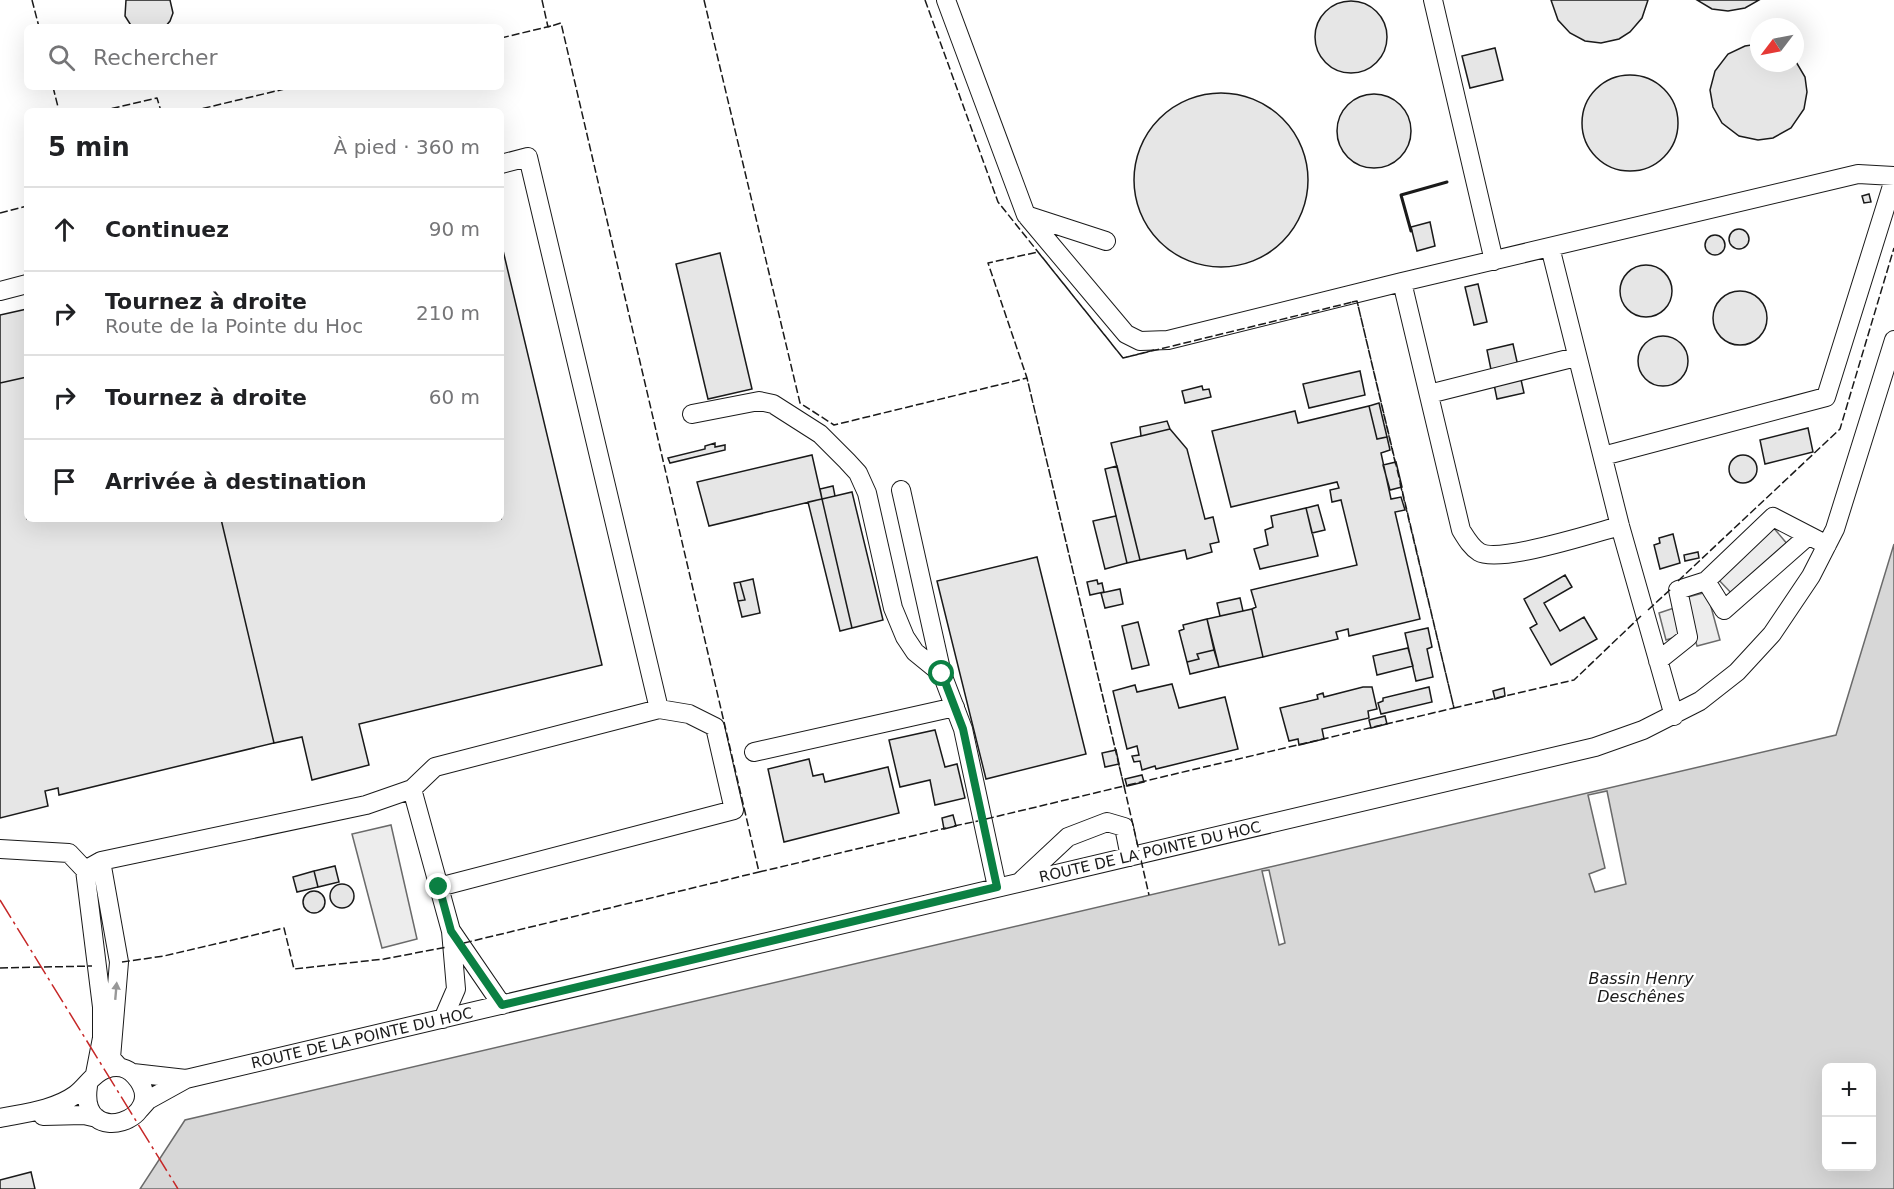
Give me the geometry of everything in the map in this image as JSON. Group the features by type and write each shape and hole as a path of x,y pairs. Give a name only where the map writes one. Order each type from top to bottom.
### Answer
{"street":[{"path":"946,0 1026,215 1108,317 1125,334 1140,341 1168,340 1858,174 1894,182 1826,397 1603,456"},
{"path":"1433,0 1494,261"},
{"path":"504,163 528,157 659,709"},
{"path":"1026,215 1106,241"},
{"path":"1550,247 1620,526 1674,716"},
{"path":"1402,282 1461,531 1480,553 1505,556 1620,526"},
{"path":"0,291 24,285"},
{"name":"ROUTE DE LA POINTE DU HOC","path":"140,1109 148,1100 186,1079 1595,747 1674,716 1700,701 1737,672 1772,634 1811,576 1835,530 1894,340"},
{"path":"1429,394 1576,357"},
{"path":"692,414 759,401 773,404 820,434 847,461 858,473 867,494 893,608 905,637 915,652 942,674"},
{"path":"901,490 942,674 963,729 997,887"},
{"path":"1658,661 1688,637 1678,590 1706,581 1773,517 1827,545"},
{"path":"1706,581 1724,610 1808,536"},
{"path":"754,752 955,707"},
{"path":"85,870 101,861 366,805 412,789 435,767 659,709 689,714 715,727 734,810 439,887"},
{"path":"412,789 451,931 456,989 443,1019"},
{"path":"1021,882 1068,837 1107,822 1124,827 1130,857"},
{"path":"0,849 69,853 85,870 102,1007 102,1038 86,1097 89,1108 97,1118"},
{"path":"0,1126 40,1116 84,1115 112,1124 120,1124 135,1116 140,1109 143,1090 126,1070 111,1058 119,962 101,861"},
{"path":"451,931 502,1005"},
{"path":"0,1118 63,1102 111,1067 126,1070"},
{"name":"ROUTE DE LA POINTE DU HOC","path":"126,1070 186,1079"}],"shaded area":[{"path":"1772,526 1789,546 1734,596 1716,577"},
{"path":"1707,592 1720,640 1697,646 1684,598"},
{"path":"1674,608 1682,635 1666,640 1659,613"},
{"path":"391,825 417,939 382,948 352,834"}],"water":[{"name":"Bassin Henry Deschênes","path":"1894,544 1894,1189 140,1189 185,1120 1836,735"}],"pier":[{"path":"1607,791 1626,884 1595,892 1589,874 1605,868 1588,795"},
{"path":"1269,870 1285,943 1279,945 1262,871"}],"building":[{"path":"126,0 170,0 173,13 168,24 130,24 125,16"},
{"path":"1551,0 1648,0 1642,18 1630,32 1619,39 1601,43 1585,41 1570,33 1558,20"},
{"path":"1697,0 1759,0 1745,8 1728,11 1712,9"},
{"path":"1358,1 1377,11 1385,23 1387,37 1385,51 1377,63 1365,71 1344,73 1325,63 1317,51 1315,30 1325,11 1337,3"},
{"path":"1750,45 1750,72 1802,72 1805,77 1807,92 1804,109 1791,128 1773,138 1758,140 1739,136 1722,123 1713,107 1710,90 1715,71 1728,54"},
{"path":"1495,48 1503,80 1470,88 1462,56"},
{"path":"1630,75 1648,78 1664,89 1675,105 1678,123 1675,141 1664,157 1648,168 1630,171 1612,168 1596,157 1585,141 1582,123 1585,105 1596,89 1612,78"},
{"path":"1221,93 1254,100 1269,108 1282,119 1293,132 1301,147 1308,180 1301,213 1293,228 1282,241 1269,252 1254,260 1221,267 1188,260 1173,252 1160,241 1149,228 1141,213 1134,180 1141,147 1149,132 1160,119 1173,108 1188,100"},
{"path":"1374,94 1388,97 1400,105 1408,117 1411,131 1408,145 1400,157 1388,165 1374,168 1360,165 1348,157 1340,145 1337,131 1340,117 1348,105 1360,97"},
{"path":"1869,194 1871,202 1864,203 1862,196"},
{"path":"1430,222 1435,246 1417,251 1411,227"},
{"path":"1739,229 1746,232 1749,239 1746,246 1739,249 1732,246 1729,239 1732,232"},
{"path":"1715,235 1722,238 1725,245 1722,252 1715,255 1708,252 1705,245 1708,238"},
{"path":"720,253 752,389 708,399 676,264"},
{"path":"504,255 602,665 359,724 369,765 312,780 302,737 274,743 222,522 504,522"},
{"path":"1646,265 1656,267 1664,273 1670,281 1672,291 1670,301 1664,309 1656,315 1646,317 1636,315 1628,309 1622,301 1620,291 1622,281 1628,273 1636,267"},
{"path":"1478,284 1487,322 1474,325 1465,287"},
{"path":"1740,291 1750,293 1759,299 1765,308 1767,318 1765,328 1759,337 1750,343 1740,345 1730,343 1721,337 1715,328 1713,318 1715,308 1721,299 1730,293"},
{"path":"24,310 24,378 0,383 0,315"},
{"path":"1668,336 1681,343 1687,351 1687,371 1681,379 1673,385 1658,386 1645,379 1639,371 1638,356 1645,343 1653,337"},
{"path":"1513,344 1524,393 1497,399 1487,350"},
{"path":"1360,371 1365,395 1309,408 1303,384"},
{"path":"24,378 24,522 222,522 274,743 59,795 58,788 45,791 48,806 0,818 0,383"},
{"path":"1202,386 1203,390 1209,389 1211,397 1185,403 1182,391"},
{"path":"1379,403 1387,437 1377,439 1369,406"},
{"path":"1369,406 1377,439 1387,437 1390,450 1381,453 1391,499 1401,497 1405,510 1395,512 1420,619 1349,636 1348,629 1336,632 1338,639 1263,657 1252,609 1256,607 1251,590 1357,565 1341,500 1332,502 1330,490 1339,488 1337,482 1231,507 1212,431 1295,411 1298,423"},
{"path":"1167,421 1170,429 1141,436 1140,427"},
{"path":"1808,428 1813,452 1765,464 1760,440"},
{"path":"1170,429 1187,449 1205,519 1213,517 1219,542 1210,544 1212,552 1187,559 1185,550 1140,560 1111,443"},
{"path":"715,443 715,447 725,445 725,450 670,463 668,458 705,449 705,446"},
{"path":"812,455 822,499 709,526 697,482"},
{"path":"1743,455 1753,459 1757,469 1753,479 1743,483 1733,479 1729,469 1733,459"},
{"path":"1396,462 1402,487 1390,490 1383,465"},
{"path":"1117,466 1140,560 1127,563 1105,469"},
{"path":"833,486 835,496 822,499 820,489"},
{"path":"852,492 883,620 852,628 822,499"},
{"path":"822,499 852,628 840,631 808,502"},
{"path":"1318,505 1325,530 1312,533 1306,508"},
{"path":"1306,508 1318,556 1260,569 1254,549 1268,545 1265,530 1273,527 1271,516"},
{"path":"1116,516 1127,563 1105,569 1093,521"},
{"path":"1673,534 1680,563 1660,569 1654,545 1660,543 1659,538"},
{"path":"1698,552 1699,558 1685,561 1684,555"},
{"path":"1037,557 1086,754 986,779 937,581"},
{"path":"1565,575 1572,587 1544,603 1560,631 1584,617 1597,639 1551,665 1530,628 1537,624 1524,599"},
{"path":"753,579 760,613 742,617 738,601 745,600 740,582"},
{"path":"1097,580 1098,584 1102,583 1104,592 1090,595 1087,582"},
{"path":"740,582 745,600 738,601 734,583"},
{"path":"1120,589 1123,604 1105,608 1101,593"},
{"path":"1240,598 1243,611 1220,616 1217,603"},
{"path":"1252,609 1263,657 1219,667 1207,619"},
{"path":"1207,619 1214,650 1197,654 1199,659 1187,662 1179,631 1184,629 1183,625"},
{"path":"1138,622 1149,665 1132,669 1122,626"},
{"path":"1428,628 1432,647 1427,649 1433,677 1416,681 1405,633"},
{"path":"1408,648 1413,666 1377,675 1373,656"},
{"path":"1214,650 1219,667 1190,674 1187,662 1199,659 1197,654"},
{"path":"1172,684 1179,708 1225,697 1238,749 1156,769 1155,766 1142,770 1140,761 1134,762 1132,756 1139,755 1137,746 1127,749 1113,691 1135,685 1137,692"},
{"path":"1363,687 1372,687 1377,709 1368,711 1369,718 1322,729 1324,739 1299,745 1298,739 1289,741 1280,708 1318,699 1317,695 1323,693 1324,697"},
{"path":"1429,687 1432,702 1381,714 1378,703 1383,701 1383,698"},
{"path":"1504,688 1505,696 1495,699 1493,691"},
{"path":"1385,716 1387,724 1371,728 1369,720"},
{"path":"935,730 945,767 957,764 965,798 935,805 930,780 900,787 889,740"},
{"path":"1116,750 1119,764 1105,767 1102,753"},
{"path":"809,759 813,776 823,774 825,782 888,767 899,813 784,842 768,769"},
{"path":"1142,775 1144,782 1127,786 1125,779"},
{"path":"953,815 956,826 944,829 942,818"},
{"path":"335,866 339,882 318,887 314,871"},
{"path":"314,871 318,887 297,892 293,877"},
{"path":"342,884 351,887 354,896 351,905 342,908 333,905 330,896 333,887"},
{"path":"314,891 322,894 325,902 322,910 314,913 306,910 303,902 306,894"},
{"path":"31,1172 35,1189 0,1189 0,1180"}],"fence":[{"path":"32,0 38,24"},
{"path":"542,0 548,27 561,23 759,872 946,828"},
{"path":"704,0 800,403 834,425 1027,378 1116,752"},
{"path":"925,0 998,202 1123,358 1154,350"},
{"path":"504,37 551,26"},
{"path":"54,90 58,108"},
{"path":"205,108 280,90"},
{"path":"114,108 157,98 160,108"},
{"path":"0,213 24,207"},
{"path":"1678,581 1840,429 1894,248"},
{"path":"1038,252 1123,358 1357,301 1454,708 1124,786 1027,378 988,263 1038,252"},
{"path":"1352,302 1357,301 1396,466"},
{"path":"1400,483 1454,708 1574,680 1641,616"},
{"path":"1648,610 1672,588"},
{"path":"986,819 1124,786 1118,761"},
{"path":"1124,786 1139,851"},
{"path":"954,826 978,821"},
{"path":"1141,860 1149,895"},
{"path":"464,943 759,872"},
{"path":"122,962 164,956 284,928 294,969 384,959 447,947"},
{"path":"0,968 92,966"}],"wall":[{"path":"1411,231 1401,195 1447,182"}],"power":[{"path":"0,900 178,1189"}],"route":[{"path":"439,887 451,931 502,1005 997,887 963,729 942,674"}]}
